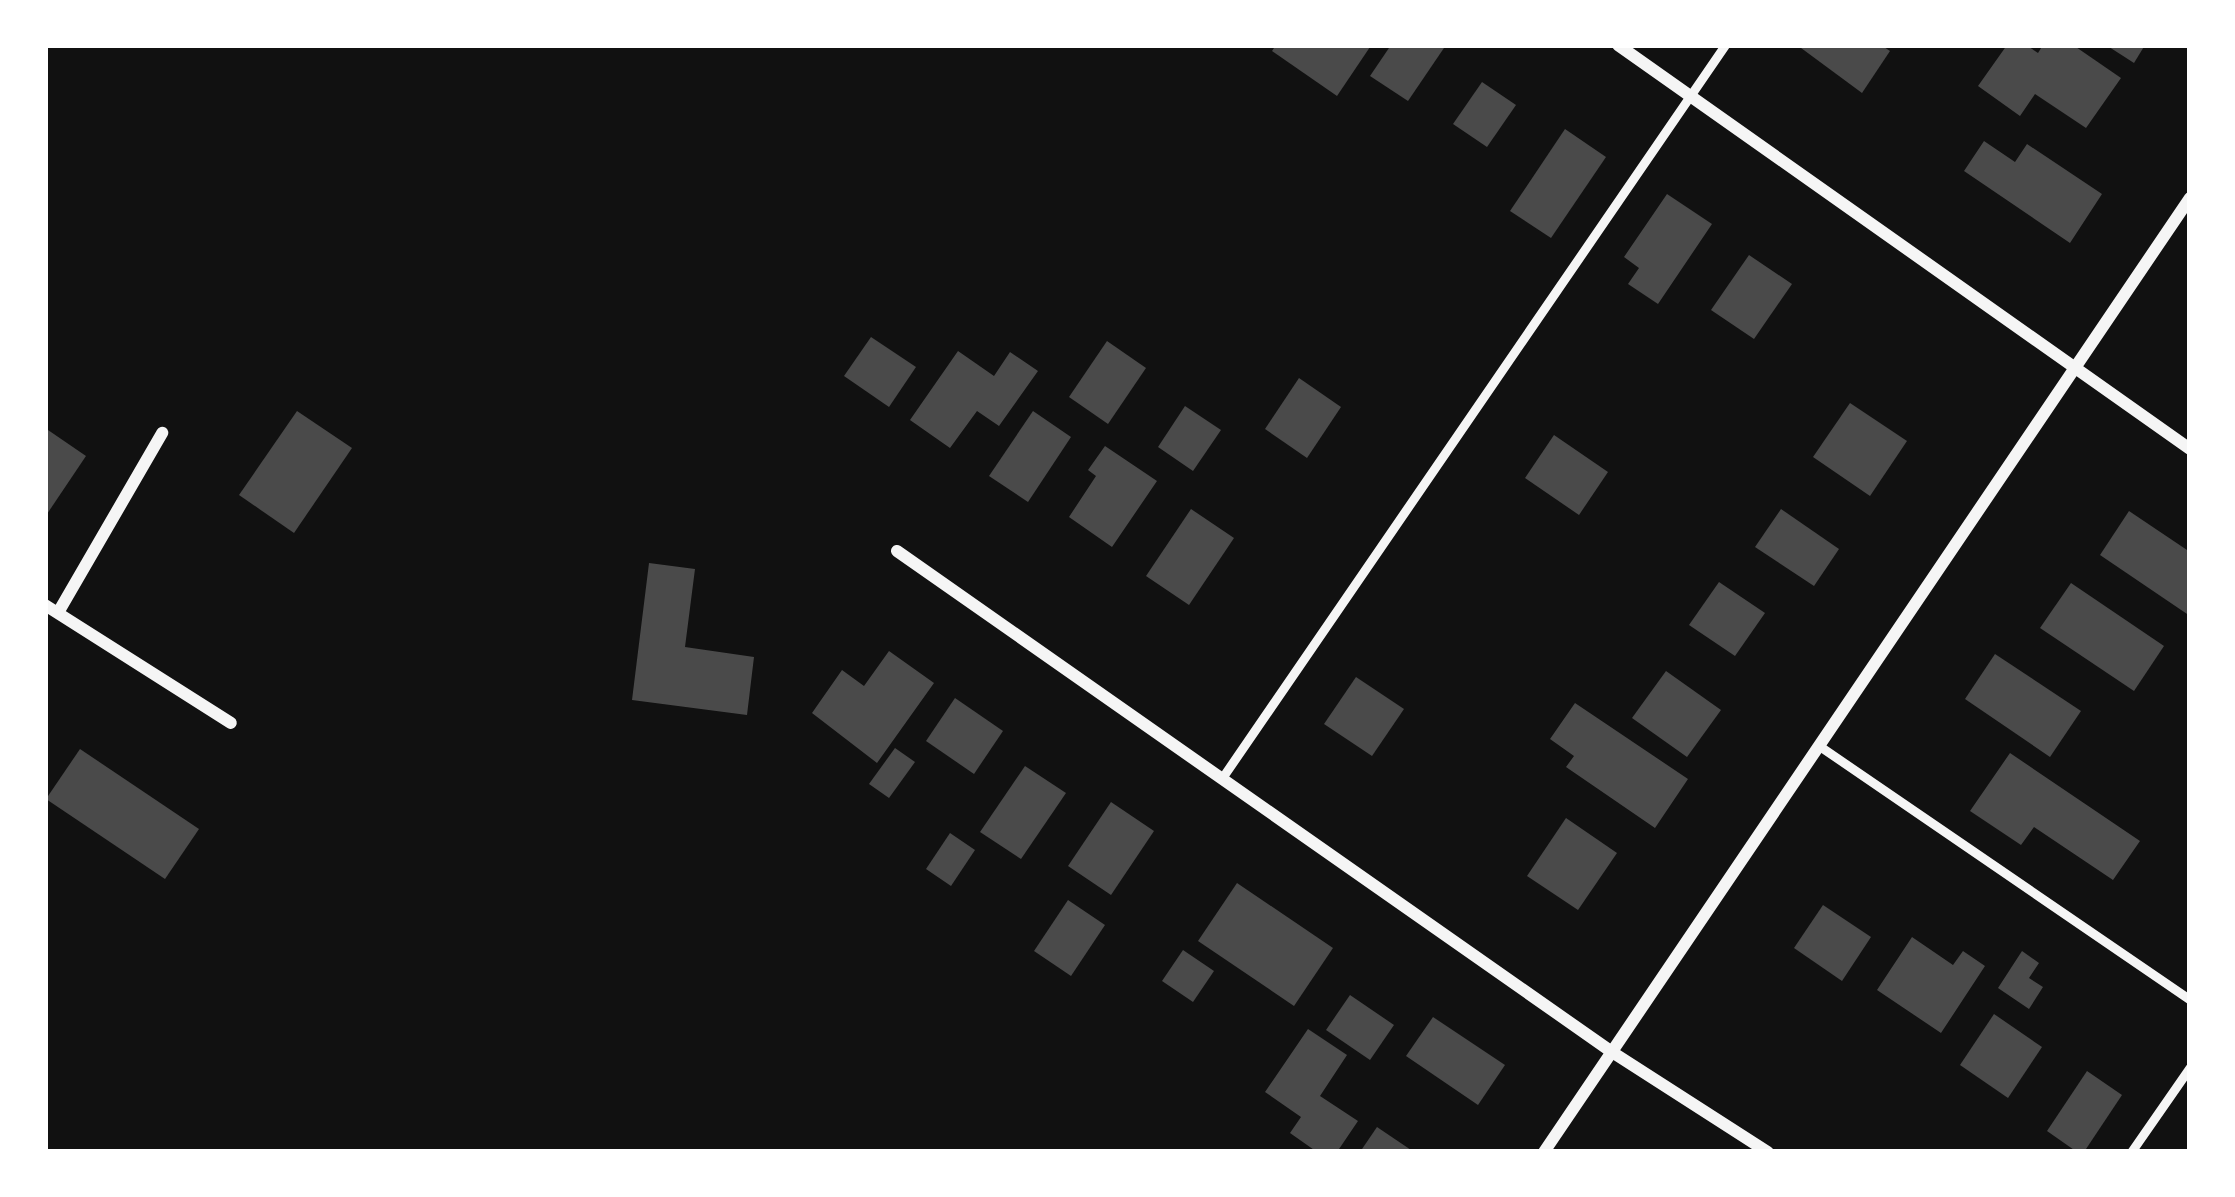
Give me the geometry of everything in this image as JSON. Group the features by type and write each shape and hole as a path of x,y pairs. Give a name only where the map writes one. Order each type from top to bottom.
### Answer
{"street":[{"path":"1618,45 2190,449"},
{"path":"1544,1152 2190,199"},
{"path":"162,433 52,608 231,723"},
{"path":"897,550 1612,1052 1768,1152"}],"lane":[{"path":"1223,776 1725,45"},
{"path":"1818,746 2190,1000"},
{"path":"2131,1152 2190,1067"}],"building":[{"path":"1276,45 1370,47 1337,96 1272,51"},
{"path":"1391,45 1446,45 1408,101 1370,76"},
{"path":"1797,45 1881,45 1890,51 1862,93"},
{"path":"2007,45 2026,45 2038,53 2043,45 2073,45 2121,78 2086,128 2035,94 2020,116 1978,86"},
{"path":"2106,45 2145,45 2134,63"},
{"path":"1482,82 1516,105 1487,147 1453,124"},
{"path":"1565,129 1606,157 1551,238 1510,211"},
{"path":"1984,141 2015,162 2027,144 2102,194 2070,243 1964,171"},
{"path":"1667,194 1712,224 1658,304 1628,284 1639,268 1624,257"},
{"path":"1749,255 1792,284 1754,339 1711,310"},
{"path":"871,337 916,367 889,407 844,376"},
{"path":"1107,341 1146,368 1108,424 1069,397"},
{"path":"958,351 994,376 1010,352 1038,371 999,426 977,411 950,448 910,420"},
{"path":"1299,378 1341,407 1307,458 1265,429"},
{"path":"1850,403 1907,441 1870,496 1813,457"},
{"path":"1185,406 1221,430 1193,471 1158,447"},
{"path":"297,411 352,448 294,533 239,495"},
{"path":"1033,411 1071,437 1028,502 989,476"},
{"path":"48,430 86,456 45,517 45,433"},
{"path":"1554,435 1608,472 1579,515 1525,478"},
{"path":"1105,446 1157,481 1112,547 1069,517 1096,476 1088,470"},
{"path":"1191,509 1234,538 1189,605 1146,576"},
{"path":"1781,509 1839,549 1814,586 1755,547"},
{"path":"2129,511 2190,552 2190,616 2100,555"},
{"path":"649,563 695,569 685,647 754,657 747,715 632,700"},
{"path":"1719,582 1765,613 1735,656 1689,625"},
{"path":"2071,583 2164,646 2134,691 2040,628"},
{"path":"889,651 934,683 877,763 812,713 842,670 864,686"},
{"path":"1995,654 2081,711 2050,757 1965,699"},
{"path":"1666,671 1721,710 1687,757 1632,718"},
{"path":"1356,677 1404,709 1372,756 1324,724"},
{"path":"955,698 1003,731 974,774 926,741"},
{"path":"1575,703 1688,779 1655,828 1566,767 1574,756 1550,739"},
{"path":"895,748 915,762 889,798 869,784"},
{"path":"80,749 199,829 165,879 46,799"},
{"path":"2010,753 2140,841 2113,880 2034,827 2021,845 1970,811"},
{"path":"1025,766 1066,793 1021,859 980,832"},
{"path":"1111,802 1154,831 1111,895 1068,866"},
{"path":"1566,818 1617,853 1578,910 1527,876"},
{"path":"950,833 975,850 951,886 926,869"},
{"path":"1237,883 1333,948 1294,1006 1198,941"},
{"path":"1068,900 1105,925 1071,976 1034,951"},
{"path":"1823,905 1871,937 1842,981 1794,948"},
{"path":"1912,937 1953,965 1963,951 1985,966 1941,1033 1877,990"},
{"path":"1183,950 1214,971 1193,1002 1162,981"},
{"path":"2022,951 2039,963 2029,978 2043,987 2029,1009 1998,988"},
{"path":"1350,995 1394,1025 1370,1060 1326,1030"},
{"path":"1994,1014 2042,1047 2008,1098 1960,1065"},
{"path":"1433,1017 1505,1065 1478,1105 1406,1056"},
{"path":"1308,1029 1347,1055 1320,1096 1358,1121 1337,1152 1317,1152 1290,1133 1301,1117 1265,1092"},
{"path":"2087,1071 2122,1095 2084,1152 2077,1152 2047,1131"},
{"path":"1377,1127 1414,1152 1360,1152"}]}
